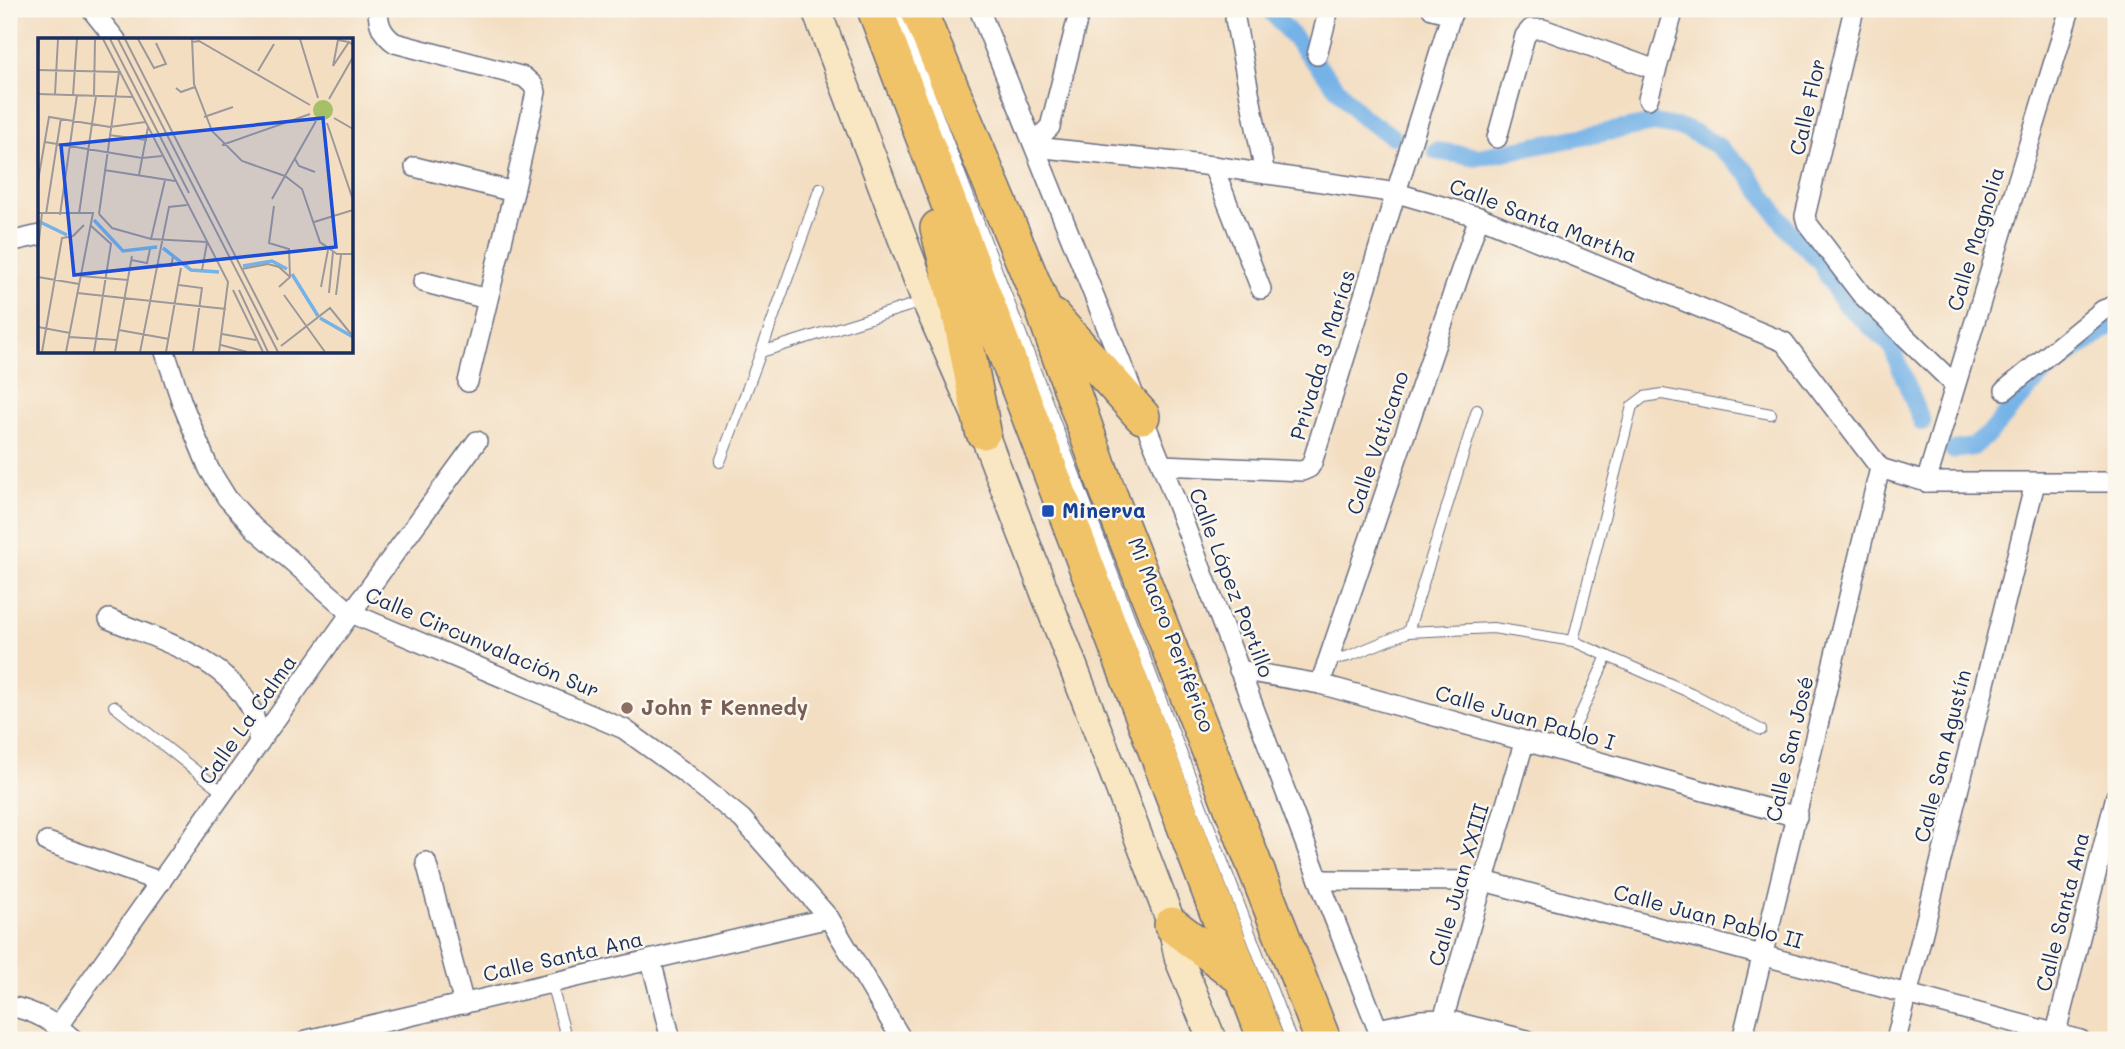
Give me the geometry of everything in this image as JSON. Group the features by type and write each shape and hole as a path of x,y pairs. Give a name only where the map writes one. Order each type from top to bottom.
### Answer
{"highway":[{"path":"850,9 951,255 999,381 1026,439 1051,472"},
{"path":"875,9 1266,1040"},
{"path":"918,9 1041,303 1105,484 1323,1040"},
{"path":"937,225 962,324 983,431"},
{"path":"1041,303 1142,416"},
{"path":"1172,925 1242,978"}],"street":[{"path":"91,9 114,38"},
{"path":"378,9 380,25 388,38 395,43 524,77 533,85 536,98 468,382"},
{"path":"816,9 926,301 983,431 1172,925 1180,960 1212,1040"},
{"name":"Calle López Portillo","path":"979,9 1162,465 1380,1035"},
{"path":"1034,145 1050,127 1080,9"},
{"path":"1317,55 1329,9"},
{"path":"1397,193 1453,11 1432,9"},
{"path":"1648,99 1674,9"},
{"name":"Calle Flor","path":"1854,9 1805,216 1810,230 1853,286 1955,385"},
{"name":"Calle Magnolia","path":"1926,482 2070,9"},
{"path":"1236,19 1265,174"},
{"path":"1497,138 1525,36 1531,29 1543,29 1656,70"},
{"name":"Calle Santa Martha","path":"1034,145 1213,166 1397,193 1479,217 1784,342 1880,468"},
{"path":"1213,166 1261,289"},
{"path":"415,167 514,192"},
{"name":"Privada 3 Marías","path":"1162,465 1302,471 1309,468 1315,457 1397,193"},
{"name":"Calle Vaticano","path":"1320,684 1479,217"},
{"path":"9,242 38,235"},
{"path":"423,282 487,299"},
{"path":"2005,390 2103,310 2116,304"},
{"name":"Calle Circunvalación Sur","path":"166,354 205,458 227,498 254,528 351,613 624,729 685,773 742,820 829,918 902,1040"},
{"name":"Calle La Calma","path":"58,1026 351,613 477,441"},
{"path":"1880,468 1926,482 2116,482"},
{"name":"Calle San José","path":"1742,1040 1880,468"},
{"name":"Calle San Agustín","path":"1896,1040 2035,483"},
{"path":"109,619 208,663 233,682 253,713 259,743"},
{"name":"Calle Juan Pablo I","path":"1240,670 1320,684 1797,817"},
{"name":"Calle Juan XXIII","path":"1437,1040 1524,743"},
{"name":"Calle Santa Ana","path":"2055,1037 2116,796"},
{"path":"47,842 161,882"},
{"path":"426,862 464,1004"},
{"name":"Calle Juan Pablo II","path":"1319,880 1484,881 1907,994 2055,1037 2080,1040"},
{"name":"Calle Santa Ana","path":"307,1040 829,918"},
{"path":"651,960 671,1040"},
{"path":"9,1006 31,1011 58,1026 74,1040"},
{"path":"1380,1035 1420,1020 1443,1019 1527,1040"}],"lane":[{"name":"Mi Macro Periférico","path":"897,9 1291,1040"},
{"path":"910,9 960,139"},
{"path":"720,462 820,188"},
{"path":"761,352 926,301"},
{"path":"1573,641 1632,406 1644,397 1662,394 1771,414"},
{"path":"1408,632 1477,410"},
{"path":"1328,661 1349,656 1408,632 1493,628 1573,641 1691,693 1761,730"},
{"path":"1563,753 1607,656"},
{"path":"114,706 224,793"},
{"path":"551,983 567,1040"}],"waterway":[{"path":"1269,9 1362,117 1392,136"},
{"path":"1436,151 1478,157 1654,123 1687,129 1716,145 1747,172 1789,231 1820,262 1842,301 1891,345 1922,422"},
{"path":"1953,450 1973,447 1991,432 2041,375 2116,324"}],"place":[{"name":"Minerva","path":"1048,511"},
{"name":"John F Kennedy","path":"627,708"}]}
